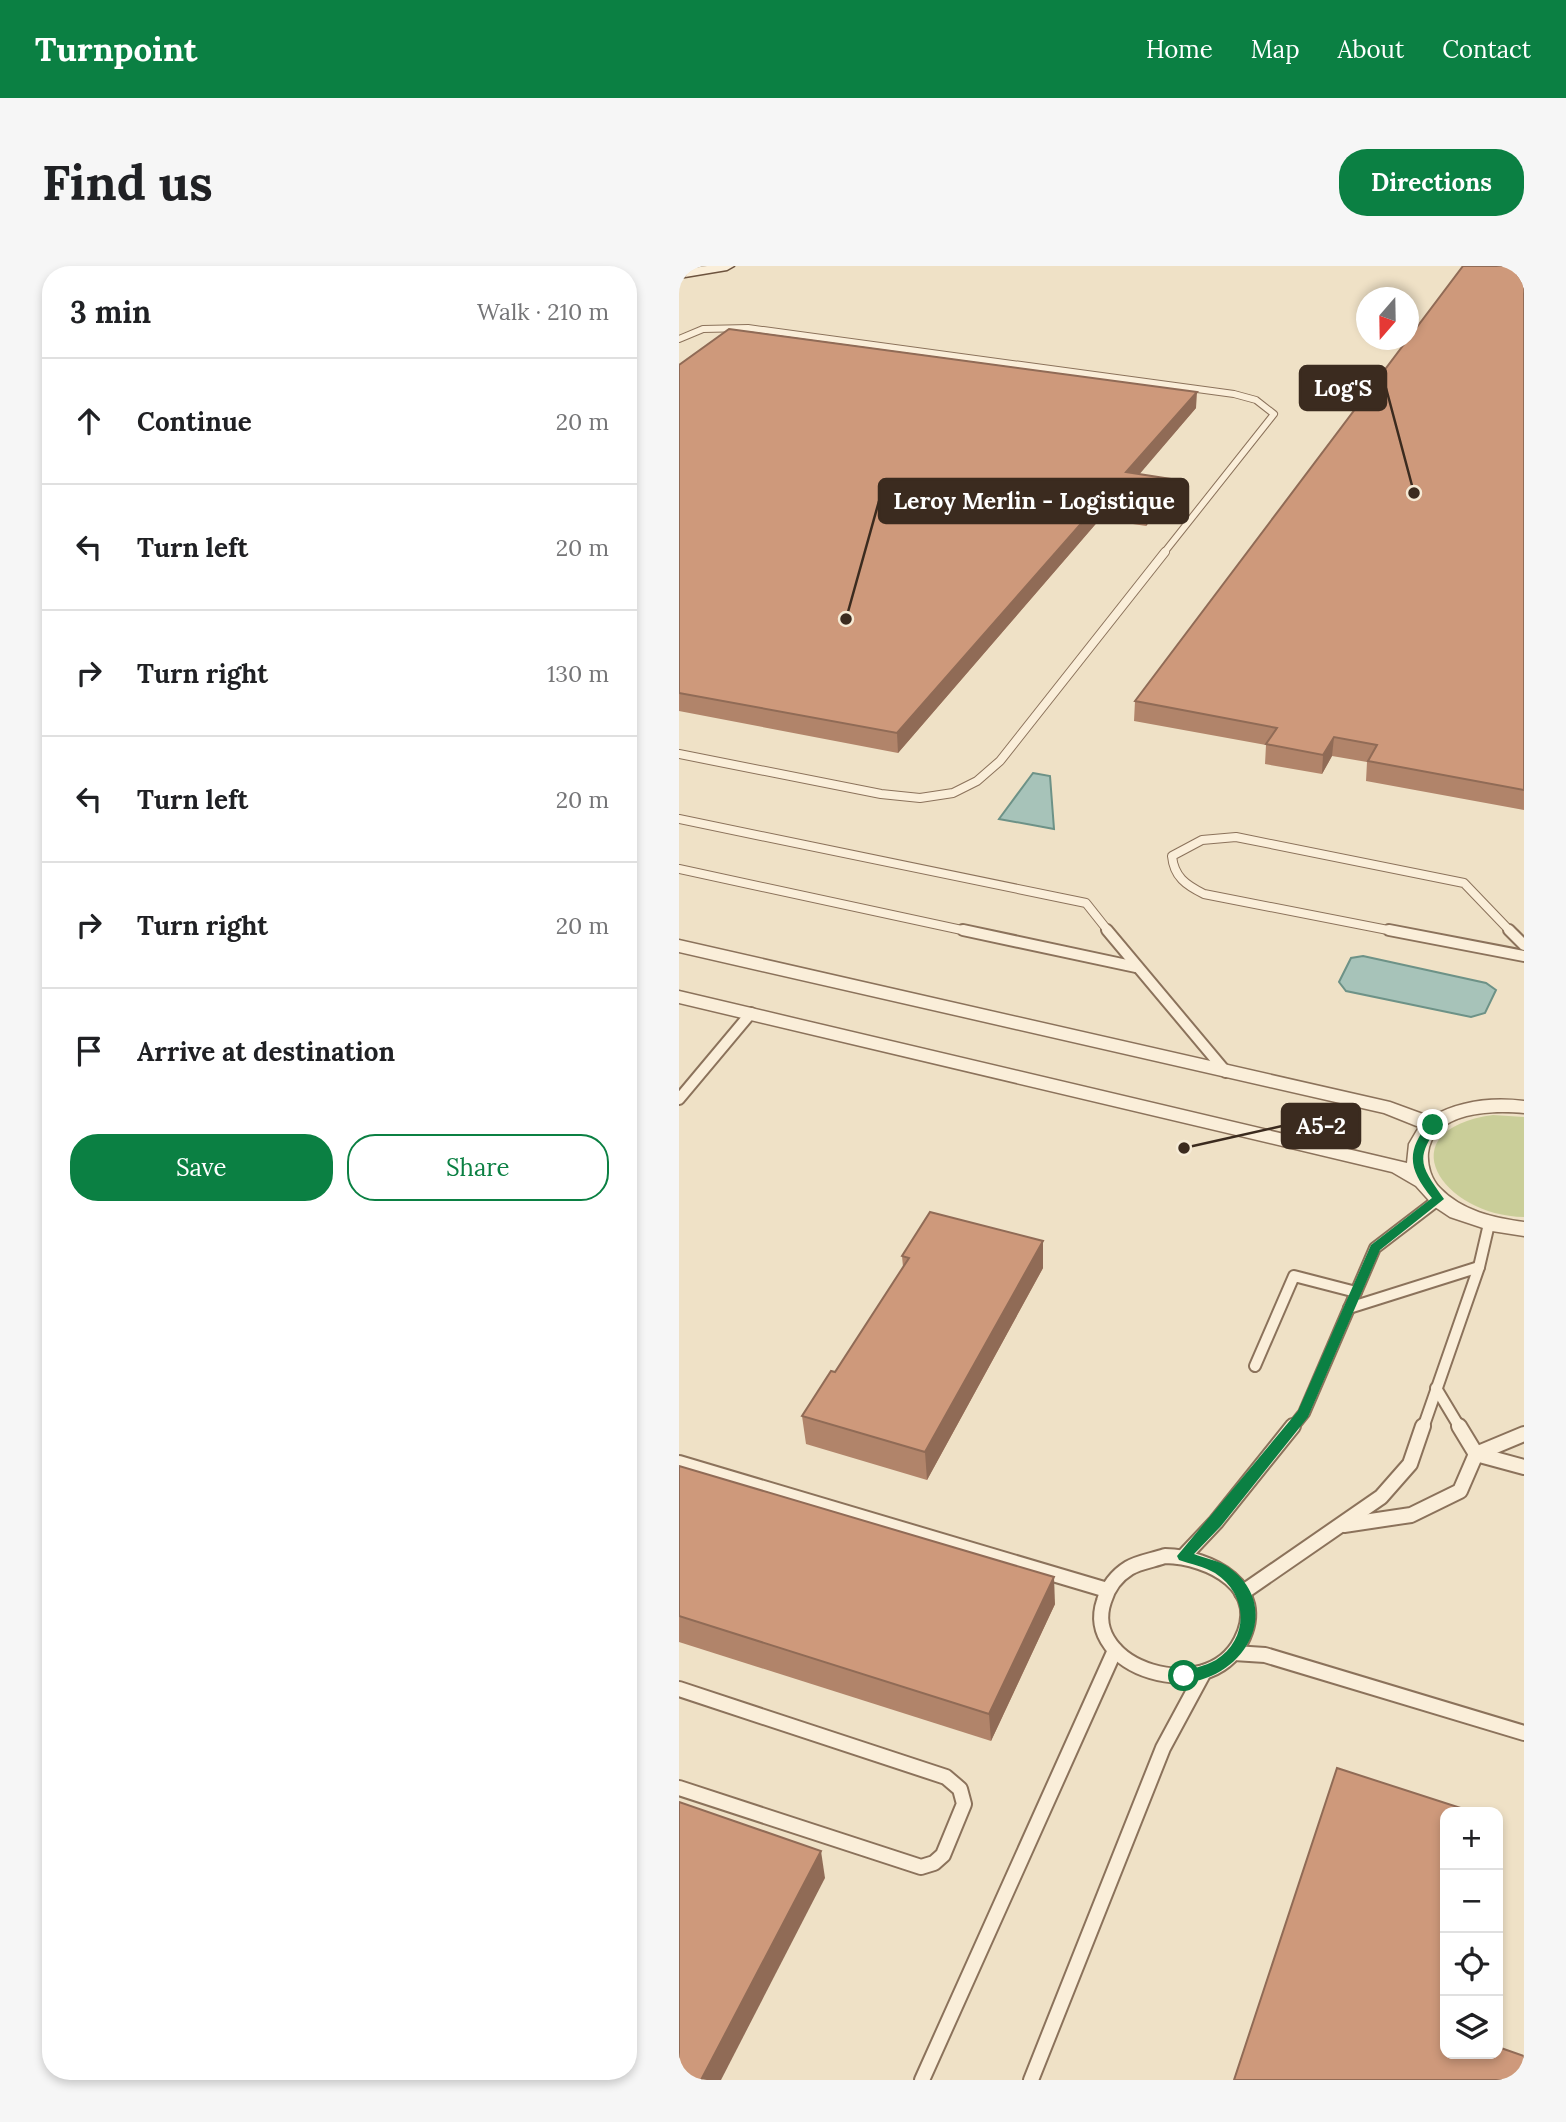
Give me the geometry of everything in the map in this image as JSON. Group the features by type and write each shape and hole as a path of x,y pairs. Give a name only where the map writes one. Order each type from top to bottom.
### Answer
{"street":[{"path":"687,270 726,266"},
{"path":"679,946 1390,1108 1433,1125"},
{"path":"679,996 1398,1167 1424,1181"},
{"path":"1524,1107 1482,1105 1455,1112 1433,1125 1420,1141 1417,1160 1424,1181 1439,1199 1461,1213 1489,1224 1524,1229"}],"lane":[{"path":"679,339 691,331 706,328 748,328 1234,394 1257,399 1274,414 1000,761 977,781 953,793 921,798 881,794 679,754"},
{"path":"679,819 1086,903 1136,967 1226,1072"},
{"path":"1524,945 1464,883 1236,836 1212,836 1188,843 1173,856 1173,871 1184,885 1203,894 1524,956"},
{"path":"679,869 1136,967"},
{"path":"679,1099 751,1013"},
{"path":"1184,1556 1216,1522 1304,1413 1375,1248 1439,1199"},
{"path":"1243,1593 1381,1497 1410,1464 1479,1267 1489,1224"},
{"path":"1349,1308 1479,1267"},
{"path":"1255,1366 1294,1276 1356,1292"},
{"path":"1436,1388 1476,1454 1524,1467"},
{"path":"1343,1525 1411,1515 1460,1491 1476,1454 1524,1434"},
{"path":"679,1463 1107,1590"},
{"path":"1184,1556 1219,1569 1233,1580 1243,1593 1249,1624 1244,1639 1234,1653 1221,1664 1204,1672 1184,1676 1155,1673 1128,1662 1115,1650 1105,1636 1101,1605 1107,1590 1117,1577 1147,1559 1184,1556"},
{"path":"922,2080 1115,1650"},
{"path":"1234,1653 1265,1655 1524,1732"},
{"path":"1031,2080 1163,1748 1204,1672"},
{"path":"679,1689 946,1777 960,1789 964,1804 943,1855 934,1863 921,1867 679,1788"}],"green space":[{"path":"1493,1115 1524,1117 1524,1217 1495,1213 1469,1203 1450,1188 1437,1171 1434,1154 1441,1137 1460,1124"}],"water":[{"path":"1033,773 1050,776 1054,829 999,819"},
{"path":"1363,956 1486,983 1496,990 1485,1013 1471,1017 1346,991 1339,982 1351,958"}],"building":[{"path":"1463,266 1524,266 1524,790 1368,761 1377,745 1334,737 1323,755 1266,744 1277,728 1135,701 1400,350 1419,350 1419,324"},
{"path":"729,329 1197,392 1126,472 1171,479 1146,509 1100,502 897,733 679,693 679,365"},
{"path":"930,1212 1043,1241 925,1452 802,1416 831,1371 835,1372 909,1258 902,1256"},
{"path":"679,1466 1054,1577 989,1714 679,1616"},
{"path":"1337,1768 1458,1807 1440,1807 1440,2059 1503,2059 1503,2049 1524,2056 1524,2080 1234,2080"},
{"path":"679,1802 821,1851 701,2080 679,2080"}],"place":[{"name":"Log'S","path":"1414,493"},
{"name":"Leroy Merlin - Logistique","path":"846,619"},
{"name":"A5-2","path":"1184,1148"}],"route":[{"path":"1184,1676 1204,1672 1221,1664 1234,1653 1244,1639 1249,1624 1243,1593 1233,1580 1219,1569 1184,1556 1216,1522 1304,1413 1375,1248 1439,1199 1424,1181 1417,1160 1420,1141 1433,1125"}]}
